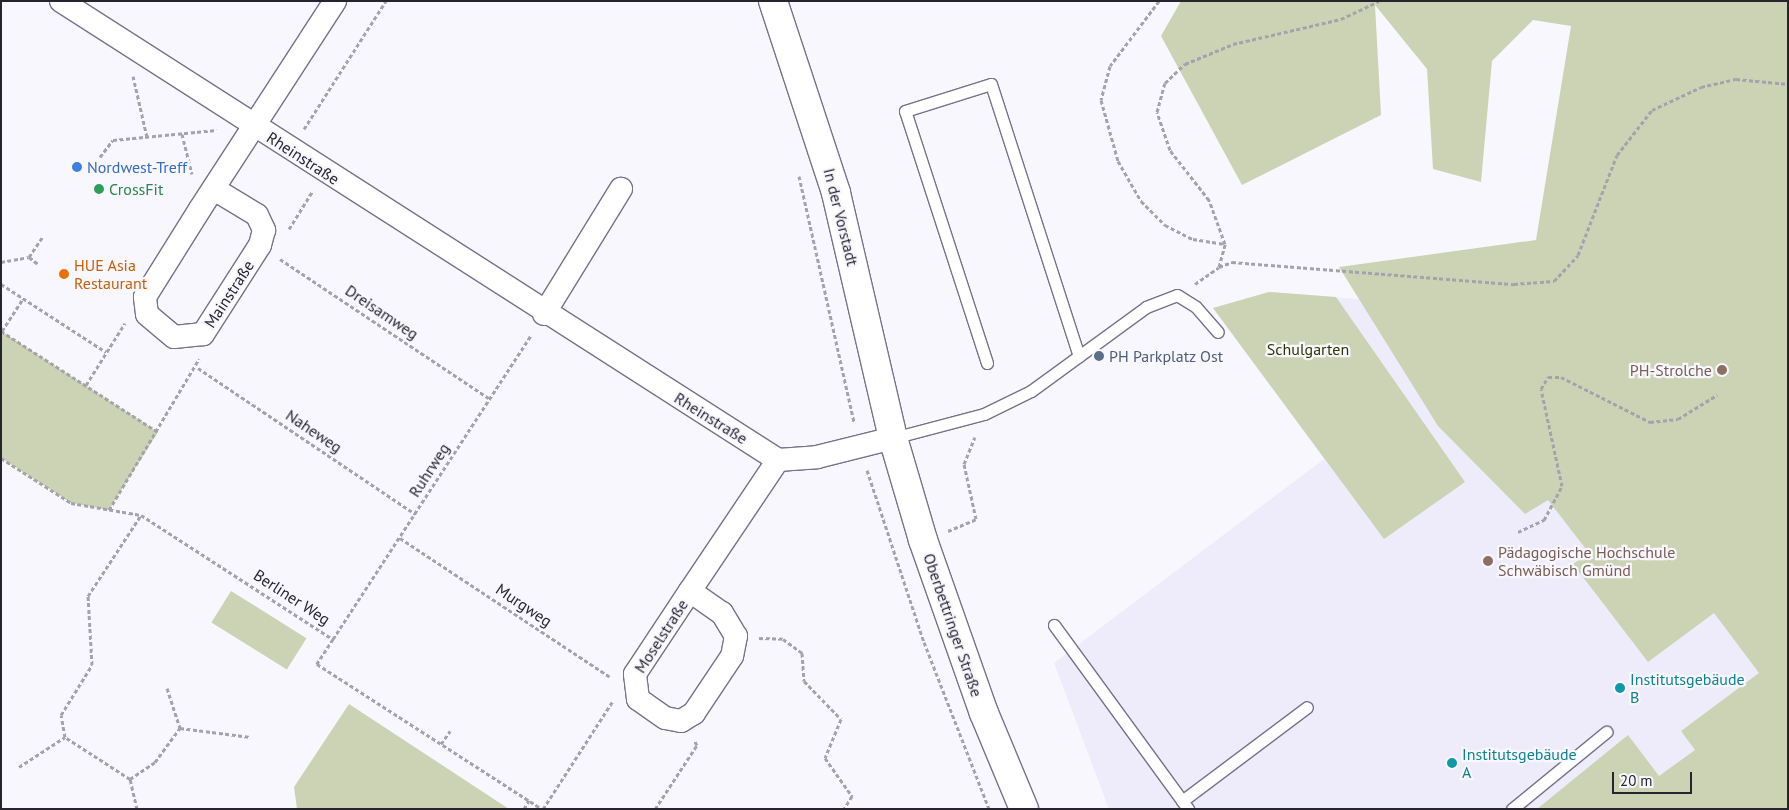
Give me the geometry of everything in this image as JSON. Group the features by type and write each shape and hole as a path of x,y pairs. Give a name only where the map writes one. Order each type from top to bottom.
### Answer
{"street":[{"name":"Rheinstraße","path":"61,1 544,314 778,460"},
{"path":"147,314 145,297 335,1"},
{"name":"In der Vorstadt","path":"773,1 836,193 893,438"},
{"name":"Mainstraße","path":"147,314 174,337 203,334 266,250 264,230 257,215 214,189"},
{"path":"544,314 621,189"},
{"path":"778,460 817,457 893,438"},
{"name":"Oberbettringer Straße","path":"893,438 923,540 981,703 1024,809"},
{"name":"Moselstraße","path":"681,722 665,718 629,689 635,674 778,460"},
{"name":"Moselstraße","path":"690,591 722,613 736,636"},
{"path":"681,722 694,713 732,656 736,636"}],"lane":[{"path":"987,363 905,111 991,84 1078,356"},
{"path":"893,438 984,414 1031,391 1146,307 1177,295 1196,307 1218,332"},
{"path":"1054,625 1185,805 1307,707"},
{"path":"1512,809 1606,732"}],"path":[{"path":"266,250 314,190 290,150 386,1"},
{"path":"1159,1 1110,66 1102,100 1115,152 1141,202 1165,225 1192,239 1225,244"},
{"path":"1219,267 1225,244 1209,200 1170,150 1157,112 1165,84 1185,64 1233,44 1341,19 1379,1"},
{"path":"125,43 147,137"},
{"path":"1177,295 1219,267 1232,262 1514,284 1554,282 1578,255 1617,155 1652,110 1701,87 1736,79 1788,84"},
{"path":"100,157 113,140 254,127"},
{"path":"182,134 200,209"},
{"path":"30,257 42,236"},
{"name":"Dreisamweg","path":"266,250 490,399"},
{"path":"1,262 30,257"},
{"path":"30,257 38,264"},
{"path":"1,284 106,352"},
{"path":"23,299 2,331 158,432 109,510"},
{"path":"86,385 125,324 147,314"},
{"name":"Ruhrweg","path":"333,639 544,314"},
{"name":"Naheweg","path":"158,432 198,368 415,514"},
{"path":"1518,532 1544,520 1562,486 1540,388 1548,377 1561,376 1650,422 1678,419 1717,395"},
{"path":"894,551 976,519 964,464 984,414"},
{"name":"Berliner Weg","path":"1,458 71,503 141,515 333,639 317,664 543,809"},
{"path":"137,809 130,780 65,737 61,715 92,665 88,596 141,515"},
{"name":"Murgweg","path":"400,538 629,689"},
{"path":"736,636 783,639 802,653 804,681 842,719 825,758 852,796 844,809"},
{"path":"167,688 180,728"},
{"path":"543,809 629,689"},
{"path":"655,809 697,745 681,722"},
{"path":"130,780 155,762 180,728"},
{"path":"180,728 250,738"},
{"path":"441,744 450,731"},
{"path":"19,767 65,737"},
{"path":"524,809 529,800"}],"shaded area":[{"name":"Pädagogische Hochschule Schwäbisch Gmünd","path":"1685,142 1788,809 1109,809 1054,663 1324,459 1213,308 1269,292 1455,307"}],"green space":[{"path":"1181,1 1788,1 1788,809 1537,809 1628,735 1659,776 1695,750 1681,731 1759,673 1714,613 1648,662 1573,564 1589,553 1548,500 1525,514 1438,426 1339,267 1536,240 1571,26 1533,20 1492,61 1481,182 1433,169 1427,69 1375,5 1381,115 1242,185 1161,36"},
{"name":"Schulgarten","path":"1269,292 1336,297 1465,482 1384,539 1213,308"},
{"path":"1,331 158,432 109,510 71,503 1,458"},
{"path":"231,591 306,638 287,670 211,622"},
{"path":"349,704 509,809 297,809 294,787"}],"place":[{"name":"Nordwest-Treff","path":"77,167"},
{"name":"CrossFit","path":"99,189"},
{"name":"HUE Asia Restaurant","path":"64,274"},
{"name":"PH Parkplatz Ost","path":"1099,356"},
{"name":"PH-Strolche","path":"1722,370"},
{"name":"Pädagogische Hochschule Schwäbisch Gmünd","path":"1488,561"},
{"name":"Institutsgebäude B","path":"1620,688"},
{"name":"Institutsgebäude A","path":"1452,763"}]}
